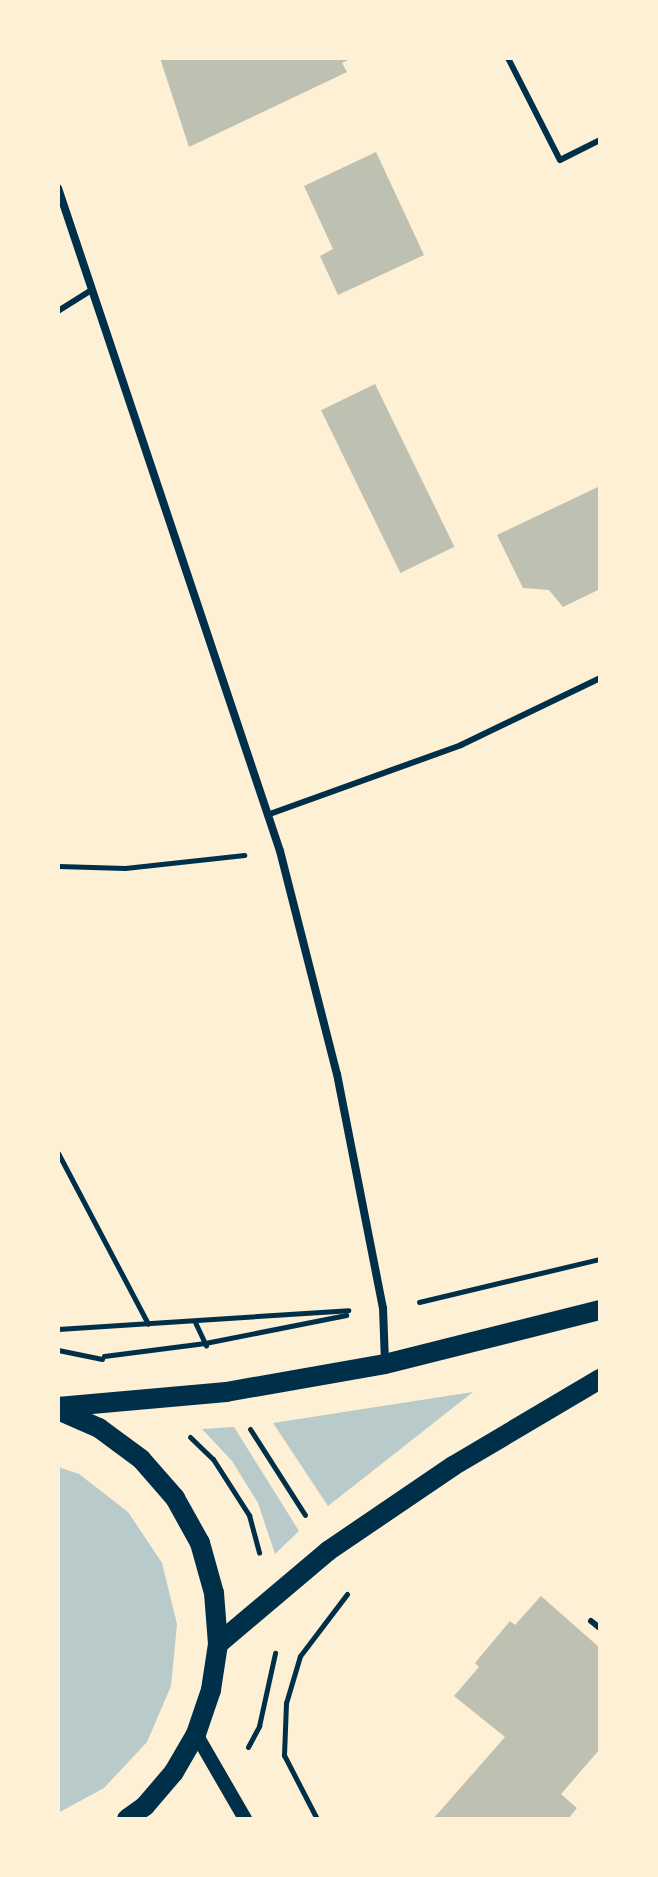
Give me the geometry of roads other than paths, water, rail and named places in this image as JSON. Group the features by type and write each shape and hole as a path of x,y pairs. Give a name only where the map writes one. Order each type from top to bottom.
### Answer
{"main road":[{"path":"58,1408 226,1392 385,1364 600,1310"},
{"path":"218,1644 328,1551 453,1466 600,1379"},
{"path":"58,1408 99,1428 141,1459 175,1498 200,1543 214,1593 218,1644 211,1690 196,1734 174,1772 143,1812 127,1819"}],"street":[{"path":"58,188 280,851 337,1074 383,1308 385,1364"},
{"path":"196,1734 245,1819"}],"lane":[{"path":"508,58 560,160 600,140"},
{"path":"58,311 92,290"},
{"path":"267,815 461,745 600,678"},
{"path":"591,1621 600,1628"}]}
